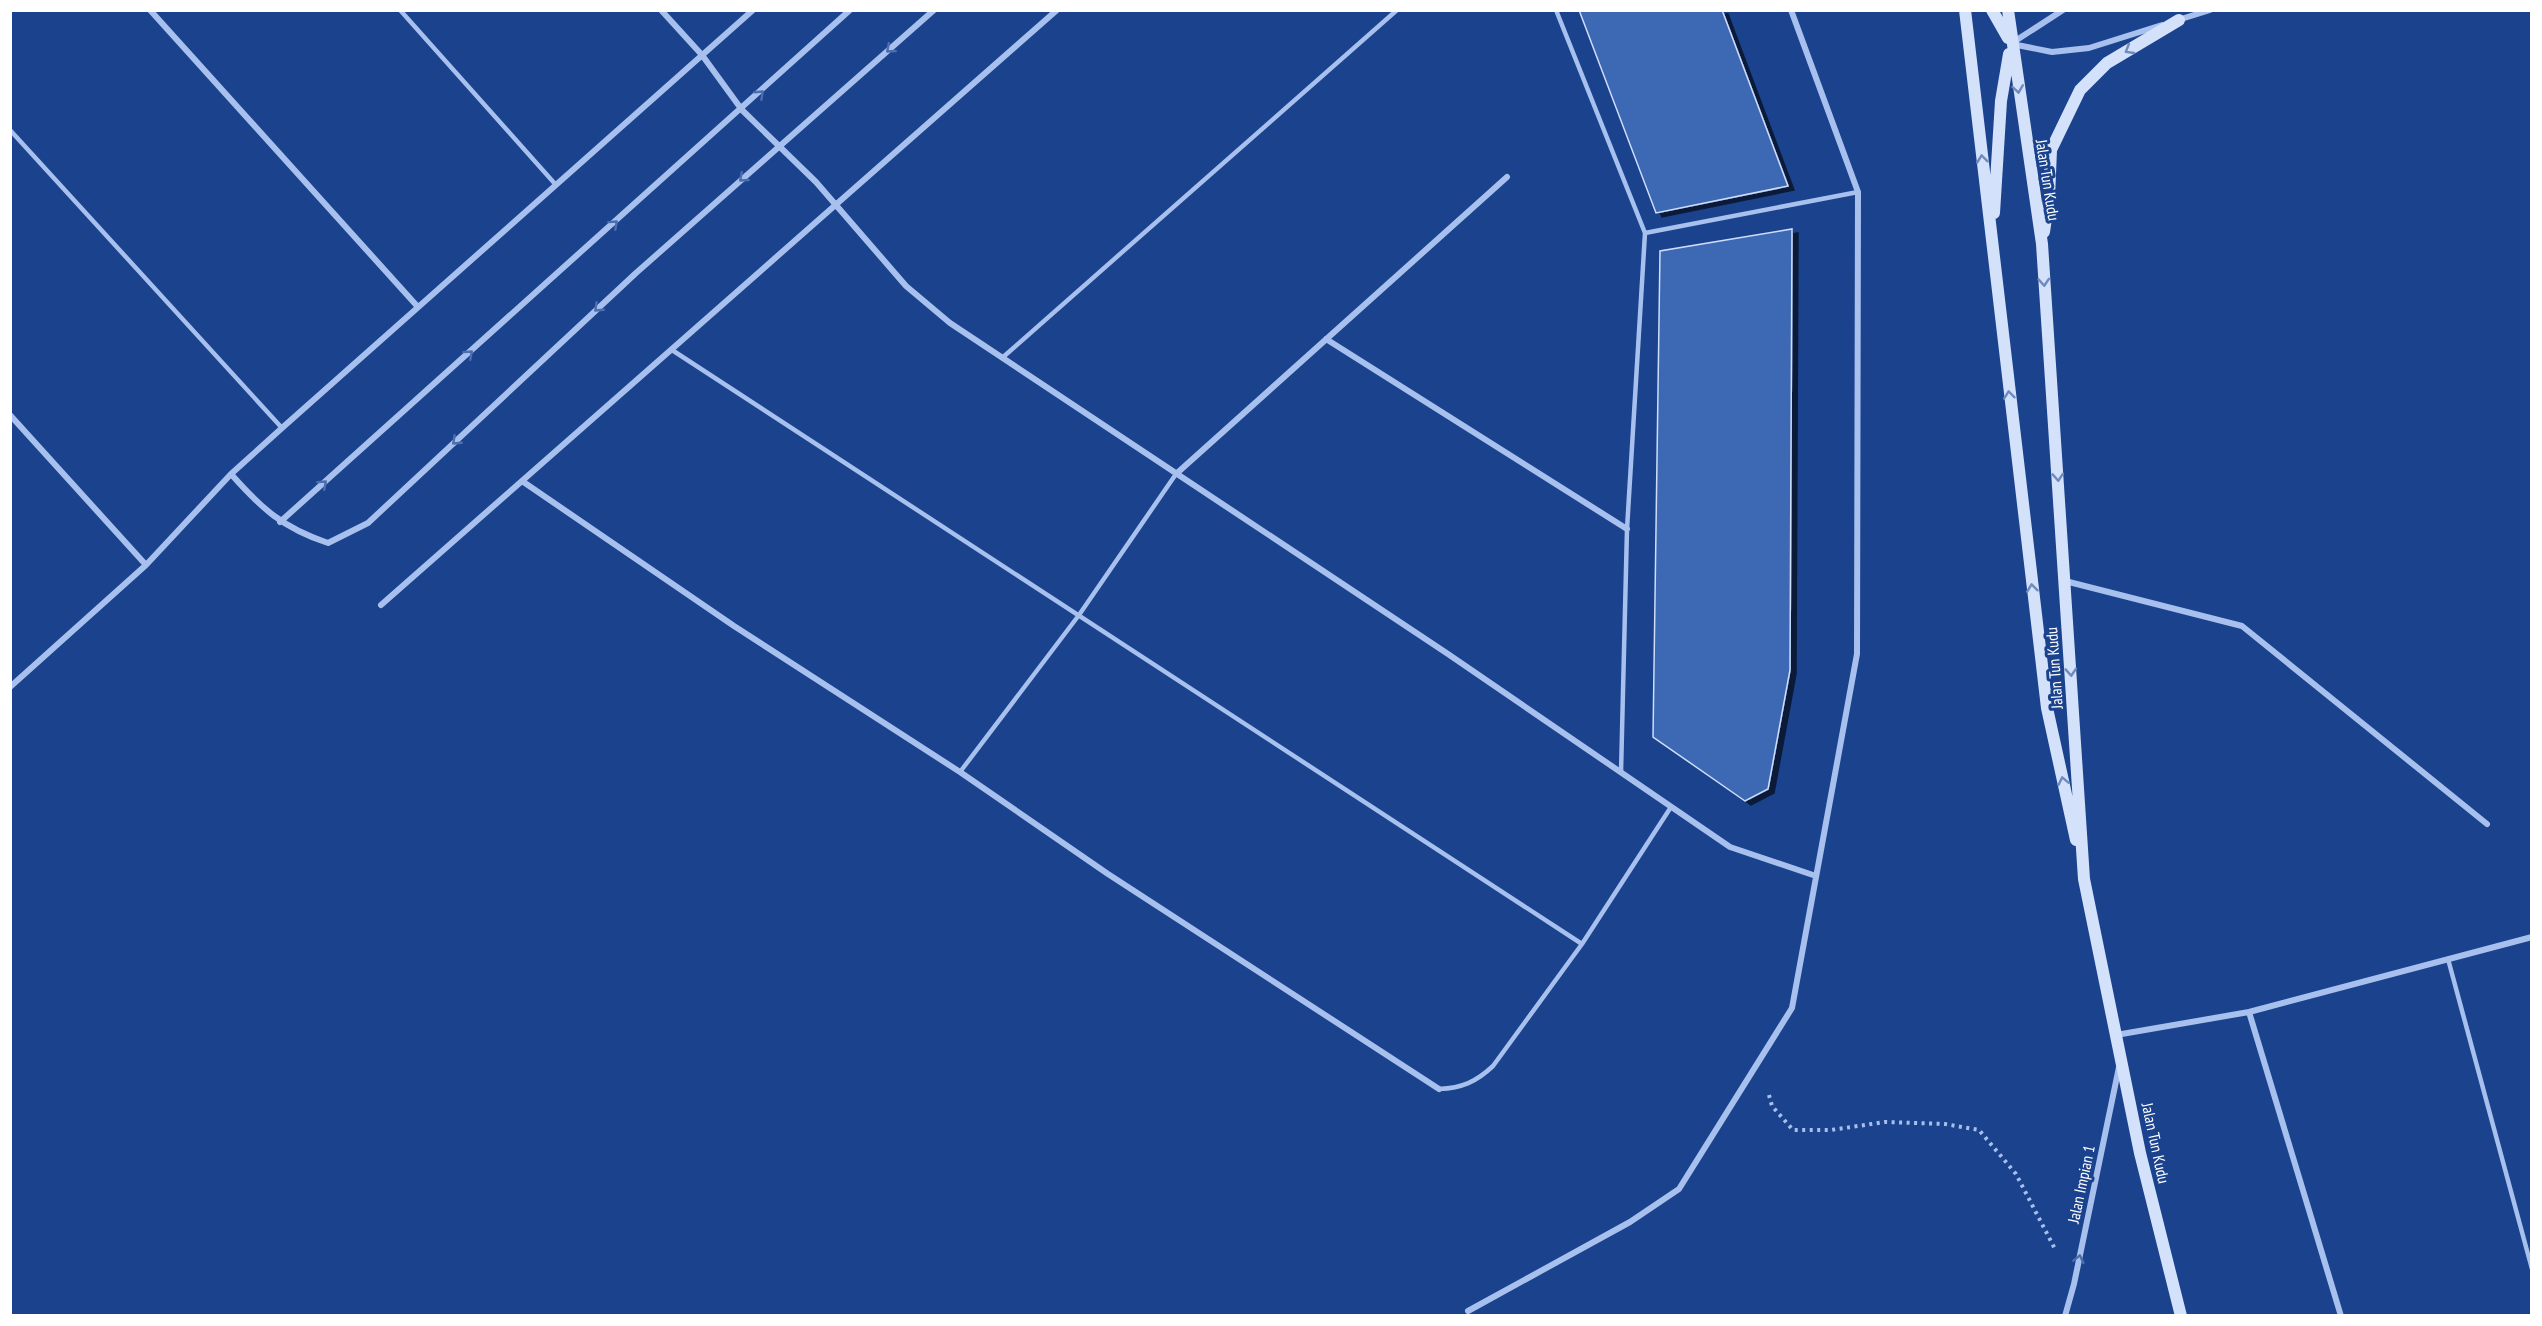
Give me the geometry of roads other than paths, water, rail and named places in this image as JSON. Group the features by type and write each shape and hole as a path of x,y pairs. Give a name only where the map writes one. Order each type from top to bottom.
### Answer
{"main road":[{"path":"1965,10 2047,708 2085,879"},
{"path":"1992,10 2011,43 2001,101 1992,244"},
{"name":"Jalan Tun Kudu","path":"2008,10 2042,244 2085,879 2140,1153 2181,1316"},
{"path":"2042,244 2049,198 2051,150 2080,90 2107,63 2180,20"}],"street":[{"path":"150,10 418,307"},
{"path":"662,10 702,56 742,110 836,204 906,286 950,323 1731,847 1816,876"},
{"path":"10,687 146,565 231,474 753,10"},
{"path":"280,522 742,110 850,10"},
{"path":"231,474 262,508 280,522 328,543 368,524 636,273 934,10"},
{"path":"381,605 1057,10"},
{"path":"1468,1311 1630,1222 1679,1189 1792,1008 1857,654 1858,192 1791,10"},
{"path":"2011,43 2063,10"},
{"path":"2011,43 2052,52 2089,48 2210,10"},
{"path":"1176,474 1508,177"},
{"path":"1326,339 1627,529"},
{"path":"10,415 146,565"},
{"path":"522,481 734,626 960,772 1108,874 1440,1089"},
{"path":"2065,581 2242,626 2487,824"},
{"path":"2116,1035 2249,1012 2532,937"},
{"path":"2249,1012 2341,1316"},
{"name":"Jalan Impian 1","path":"2065,1316 2074,1284 2121,1057"}],"lane":[{"path":"400,10 556,185"},
{"path":"1002,358 1397,10"},
{"path":"1556,10 1645,233 1627,529 1621,773"},
{"path":"10,130 282,428"},
{"path":"1645,233 1858,192"},
{"path":"672,350 1582,944"},
{"path":"960,772 1079,615 1176,474"},
{"path":"1440,1089 1459,1088 1479,1079 1493,1066 1582,944 1671,807"},
{"path":"2448,959 2532,1269"}]}
